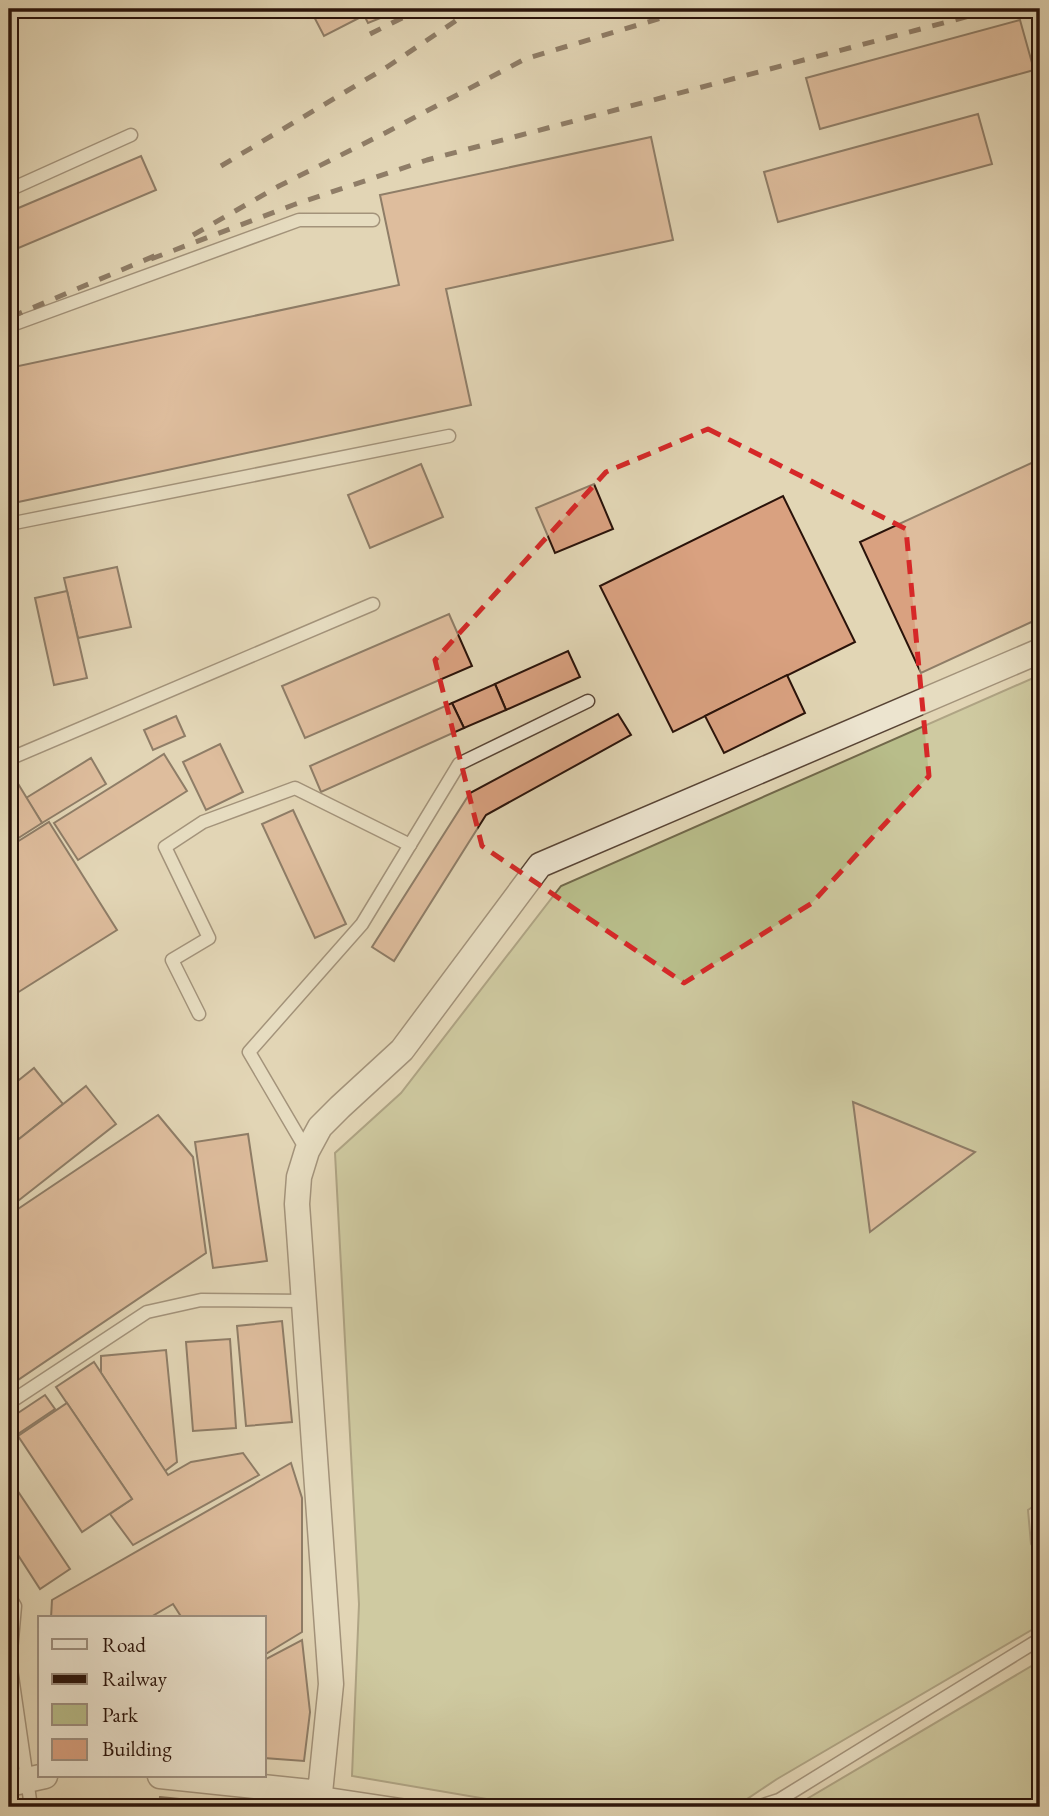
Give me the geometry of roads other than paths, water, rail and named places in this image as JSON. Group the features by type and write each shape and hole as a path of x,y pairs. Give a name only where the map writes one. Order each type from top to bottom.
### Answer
{"street":[{"path":"172,1778 292,1798 320,1793 331,1684 297,1203 299,1177 307,1151 320,1127 402,1051 540,865 1040,651"}],"lane":[{"path":"9,190 131,135"},
{"path":"9,326 299,220 373,220"},
{"path":"9,524 449,436"},
{"path":"9,759 373,604"},
{"path":"307,1151 249,1052 362,924 459,764 587,701"},
{"path":"199,1013 172,960 209,938 165,846 204,822 295,788 410,845"},
{"path":"9,1403 147,1311 201,1300 304,1301"},
{"path":"9,1596 15,1606 10,1662 31,1807"},
{"path":"757,1807 779,1803 1040,1639"},
{"path":"320,1793 372,1804 413,1807"}],"railway":[{"path":"370,34 420,9"},
{"path":"221,166 387,67 471,9"},
{"path":"193,235 279,186 525,59 691,9"},
{"path":"151,259 293,205 427,160 996,9"},
{"path":"11,317 159,254"}]}
